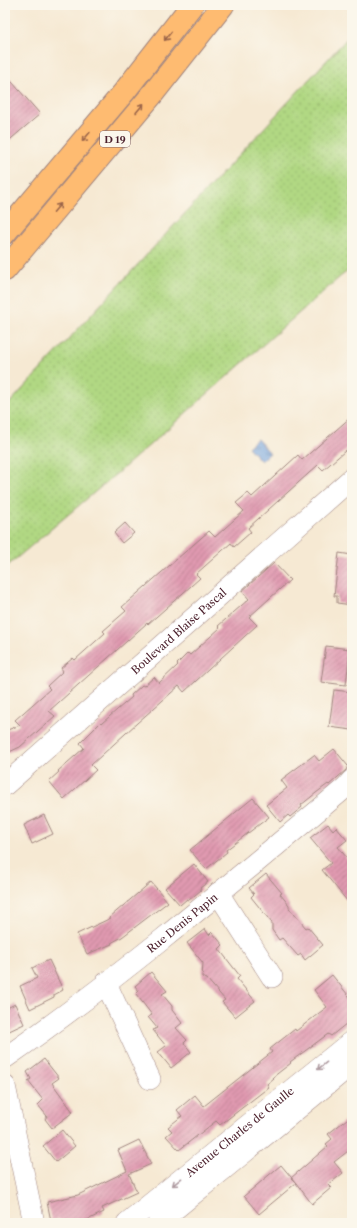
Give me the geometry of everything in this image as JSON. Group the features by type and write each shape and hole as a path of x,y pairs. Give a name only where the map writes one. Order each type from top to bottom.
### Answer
{"main road":[{"name":"D 19","path":"5,233 124,92 192,5"},
{"name":"D 19","path":"5,270 151,96 223,5"},
{"path":"5,274 36,234"}],"street":[{"name":"Boulevard Blaise Pascal","path":"5,785 352,478"},
{"name":"Rue Denis Papin","path":"5,1058 61,1019 350,788"},
{"path":"218,893 272,978"},
{"path":"106,983 150,1079"},
{"name":"Avenue Charles de Gaulle","path":"127,1223 352,1041"},
{"name":"Avenue Charles de Gaulle","path":"158,1223 352,1064"},
{"path":"5,1086 34,1223"}],"green space":[{"path":"352,33 352,268 341,276 128,464 5,568 5,408"}],"water":[{"path":"257,439 270,453 261,461 248,447"}],"building":[{"path":"5,74 40,114 5,144"},
{"path":"352,416 352,445 323,470 318,465 248,528 251,532 234,547 231,543 196,574 200,578 148,624 147,623 49,711 55,716 20,747 5,754 5,731 20,725 15,720 50,689 47,686 63,671 61,668 73,658 75,660 105,633 103,631 126,611 122,607 209,531 215,537 244,511 236,503 248,493 252,497 298,455 302,460"},
{"path":"125,523 134,533 122,543 114,533"},
{"path":"339,553 352,555 352,605 337,603 337,596 334,596"},
{"path":"274,563 290,580 249,617 257,625 184,692 179,686 137,723 91,765 96,770 64,799 49,781 84,748 80,743 101,722 102,723 132,697 131,695 142,685 144,686 154,677 159,683 188,653 190,655 220,628 218,626 249,599 242,591"},
{"path":"326,646 350,649 346,685 321,682"},
{"path":"334,690 352,692 352,730 329,727"},
{"path":"334,749 348,766 346,770 329,785 328,784 301,805 302,807 290,817 288,815 280,822 266,805 287,788 281,780 314,755 319,761"},
{"path":"253,798 269,817 226,850 227,852 206,869 190,850"},
{"path":"44,815 53,834 32,844 24,825"},
{"path":"328,824 333,830 336,827 347,840 338,847 352,864 352,907 322,870 331,863 310,838"},
{"path":"194,864 208,882 189,900 187,899 180,905 165,888"},
{"path":"266,874 282,893 280,894 289,905 289,908 323,945 305,960 301,954 298,956 282,938 279,940 272,930 272,923 251,897 254,894 249,888"},
{"path":"151,882 168,902 122,937 111,943 112,944 87,954 77,934 111,918 110,917"},
{"path":"205,929 209,935 212,932 223,945 219,949 240,976 237,979 255,1001 235,1017 222,1002 225,1000 207,979 202,977 203,963 187,943"},
{"path":"49,960 63,990 54,995 54,997 30,1009 20,986 37,978 32,968"},
{"path":"151,972 167,991 162,994 172,1006 172,1010 182,1023 176,1028 187,1040 184,1043 191,1052 171,1068 158,1052 166,1046 153,1030 157,1028 148,1017 152,1015 136,994 139,991 135,986"},
{"path":"332,975 352,1000 352,1019 331,1036 328,1034 290,1062 291,1063 273,1077 274,1078 267,1084 269,1087 220,1125 216,1121 179,1150 166,1136 172,1131 168,1127 182,1116 177,1110 195,1095 204,1106 272,1052 270,1049 295,1029 296,1031 327,1007 314,990"},
{"path":"15,1004 24,1024 5,1033 5,1009"},
{"path":"44,1059 59,1078 52,1083 73,1112 52,1128 45,1119 47,1116 38,1105 43,1100 28,1081 31,1079 27,1072"},
{"path":"352,1115 352,1148 334,1162 343,1173 328,1185 331,1188 312,1204 296,1183 259,1214 244,1196 281,1165 291,1178 328,1146 326,1144 332,1139 328,1134"},
{"path":"62,1130 75,1146 56,1162 43,1146"},
{"path":"139,1140 151,1164 129,1174 137,1192 102,1208 104,1212 85,1221 60,1223 59,1219 51,1221 47,1202 78,1195 127,1171 118,1150"}]}
